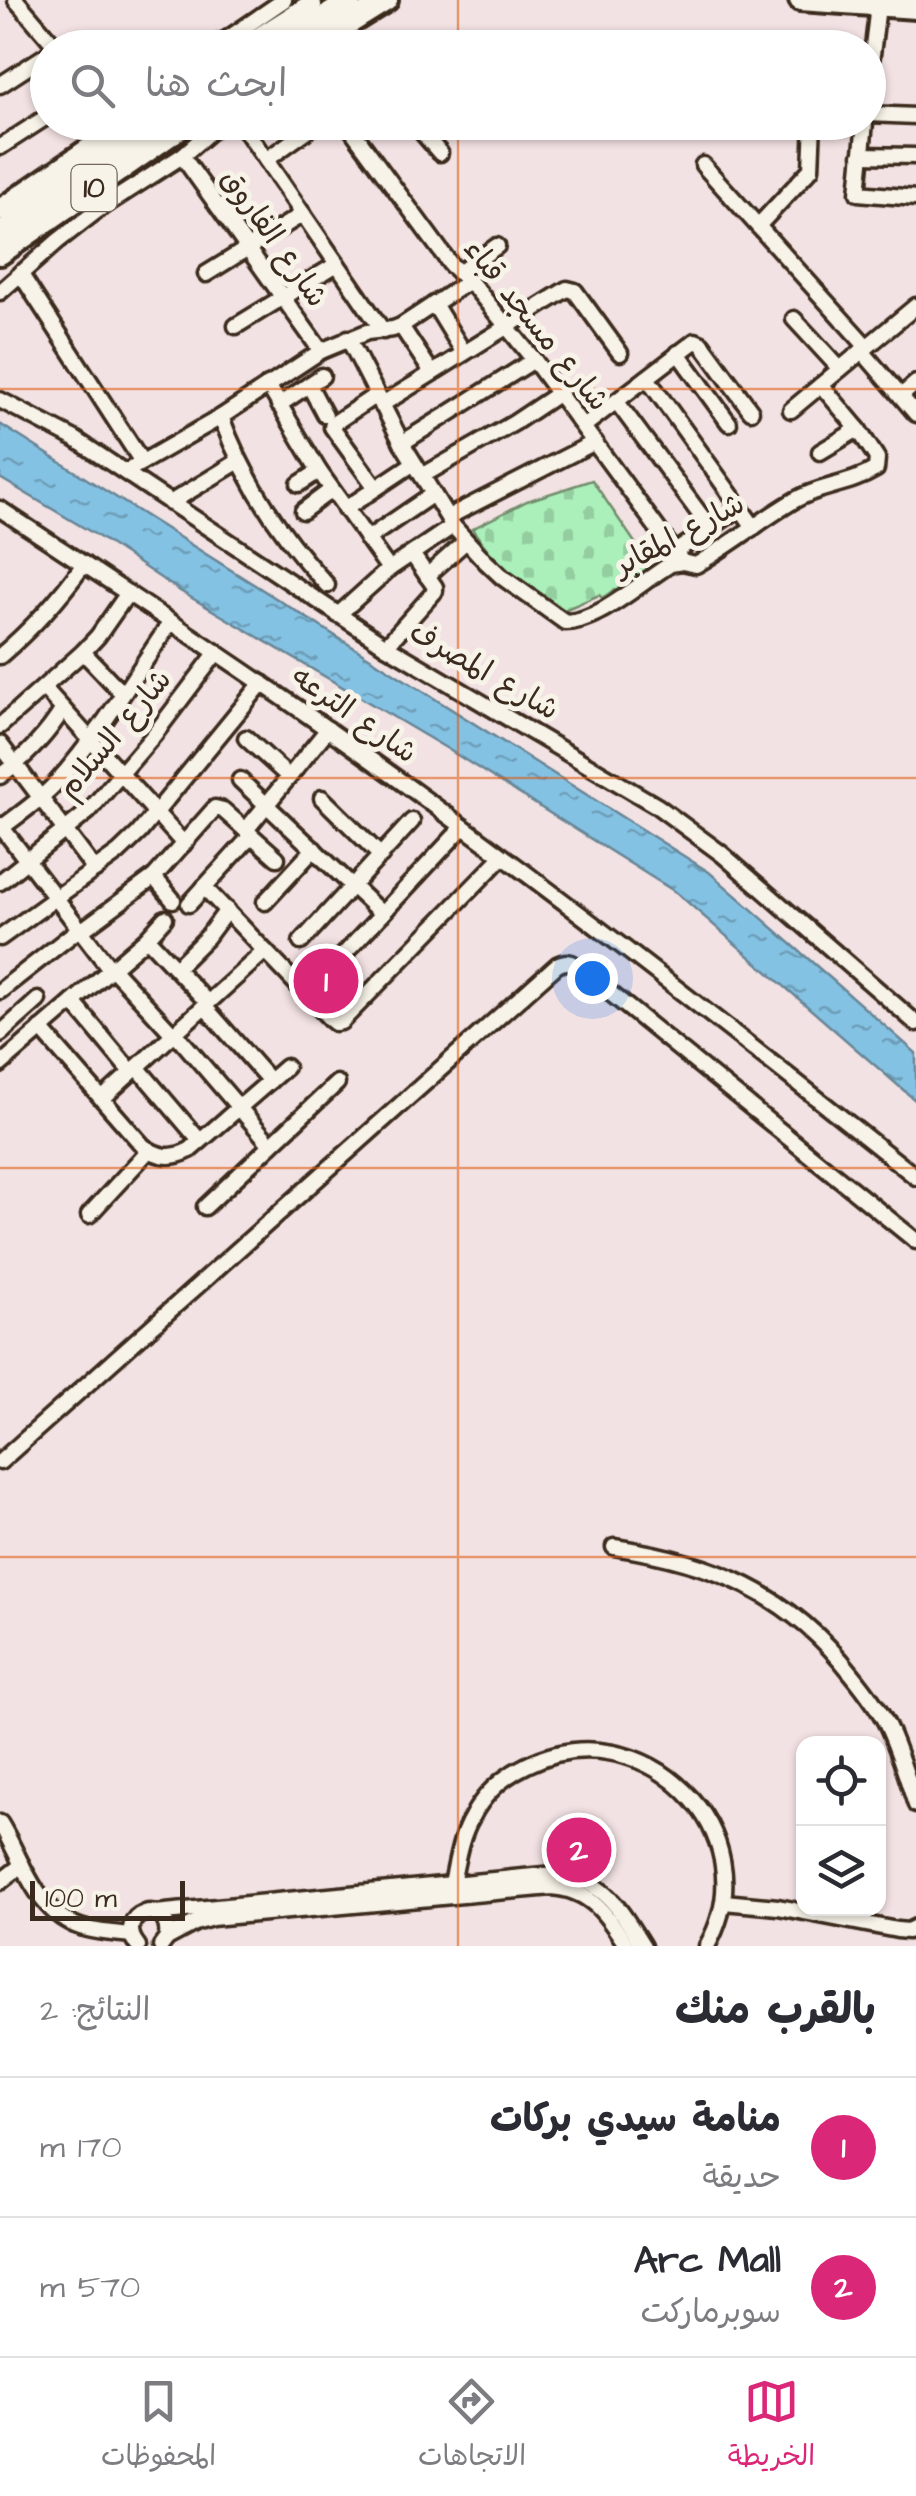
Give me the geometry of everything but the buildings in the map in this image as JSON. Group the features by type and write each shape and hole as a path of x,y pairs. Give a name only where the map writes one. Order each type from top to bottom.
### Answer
{"highway":[{"path":"305,30 345,4 368,0"},
{"path":"352,30 387,0"},
{"path":"800,0 916,8"},
{"path":"268,30 308,2"},
{"name":"10","path":"0,210 102,140"},
{"path":"0,234 134,140"},
{"name":"10","path":"0,254 162,140"}],"street":[{"path":"16,0 41,30"},
{"path":"241,30 284,0"},
{"path":"875,30 878,6"},
{"path":"1,83 30,65"},
{"path":"886,115 916,116"},
{"path":"0,147 30,128"},
{"path":"0,292 98,210 200,140"},
{"path":"252,140 383,331"},
{"path":"266,160 294,140"},
{"name":"شارع مسجد قباء","path":"360,140 464,277 534,360 679,557"},
{"path":"429,140 440,153"},
{"path":"758,226 811,169 812,140"},
{"path":"862,140 858,193 916,198"},
{"path":"861,155 916,156"},
{"name":"شارع الفاروق","path":"182,156 320,351"},
{"path":"703,166 916,414"},
{"path":"206,274 303,214"},
{"path":"125,472 221,418 320,351 366,332 400,326 434,304 498,246"},
{"path":"236,326 337,264"},
{"path":"20,273 142,462"},
{"path":"376,488 333,424 432,373 570,288 620,353"},
{"path":"434,304 464,352"},
{"path":"791,410 916,306"},
{"path":"794,319 840,369"},
{"path":"400,326 432,373"},
{"name":"شارع المقابر","path":"348,338 402,443 450,521 502,577 566,622 579,621 606,607 679,557 696,564 809,494 850,482 876,468 877,458 858,429"},
{"path":"584,426 692,342 699,342 750,411"},
{"path":"678,353 729,423"},
{"path":"402,443 534,360"},
{"path":"647,378 754,528"},
{"path":"279,405 316,381 324,415"},
{"path":"900,396 916,383"},
{"path":"820,452 858,429 821,384"},
{"path":"268,385 319,472 389,569"},
{"path":"346,509 376,488 484,441 559,393"},
{"name":"شارع المصرف","path":"0,400 52,425 386,646 623,785 694,832 916,1023"},
{"path":"617,402 710,528"},
{"path":"221,418 239,461 278,527 327,586"},
{"path":"338,615 450,521 595,442"},
{"path":"170,504 239,461"},
{"path":"299,484 319,472"},
{"path":"304,511 331,490"},
{"path":"367,539 433,494"},
{"path":"679,557 710,528 740,508"},
{"name":"شارع الترعه","path":"0,509 217,652 463,827 916,1177"},
{"path":"427,576 466,541"},
{"path":"386,646 435,591 412,554"},
{"path":"0,656 56,602 84,564"},
{"path":"0,726 83,652 128,593"},
{"path":"171,622 90,740 42,797 1,827 111,969 174,1034 270,1146"},
{"path":"83,652 122,693"},
{"name":"شارع السلام","path":"0,882 89,812 217,652"},
{"path":"0,938 118,853 262,683"},
{"path":"44,688 184,844"},
{"path":"0,776 42,739 63,709"},
{"path":"154,876 181,902 204,887 328,730"},
{"path":"246,738 290,777"},
{"path":"0,744 96,870"},
{"path":"240,780 382,914"},
{"path":"322,798 381,856"},
{"path":"0,992 154,876 218,807 277,858"},
{"path":"301,942 412,821"},
{"path":"307,994 463,827"},
{"path":"265,902 314,849"},
{"path":"204,887 335,1022 345,1020 502,857"},
{"path":"176,968 227,910"},
{"path":"0,1065 147,938 164,918"},
{"path":"147,938 270,1082"},
{"path":"102,1099 266,951"},
{"path":"0,1462 564,961 578,966 916,1241"},
{"path":"0,1034 38,1000"},
{"path":"73,1002 200,1141"},
{"path":"41,1030 149,1150 161,1156 171,1157 190,1150 286,1066"},
{"path":"205,1207 337,1083"},
{"path":"89,1216 149,1150"},
{"path":"614,1547 700,1566 754,1587 795,1615 838,1655 880,1712 916,1805"},
{"path":"452,1884 466,1827 498,1784 520,1768 572,1751 599,1750 626,1756 652,1766 676,1782 710,1826 720,1852 724,1902 707,1946"},
{"path":"0,1823 36,1890 59,1916 87,1929 134,1941 134,1919 144,1913 554,1874 575,1877 611,1899 644,1946"},
{"path":"0,1882 22,1865"},
{"path":"165,1942 195,1923 212,1918 552,1887 570,1890 594,1902 627,1946"},
{"path":"724,1902 778,1907 896,1930 916,1927"},
{"path":"155,1913 166,1922 165,1942"}],"green space":[{"path":"592,480 655,572 619,595 614,590 562,611 507,575 472,529 527,501"}],"water":[{"path":"0,424 709,872 916,1053 916,1101 677,893 0,478"}],"place":[{"name":"منامة سيدي بركات","path":"326,981"},
{"name":"Arc Mall","path":"579,1850"}]}
